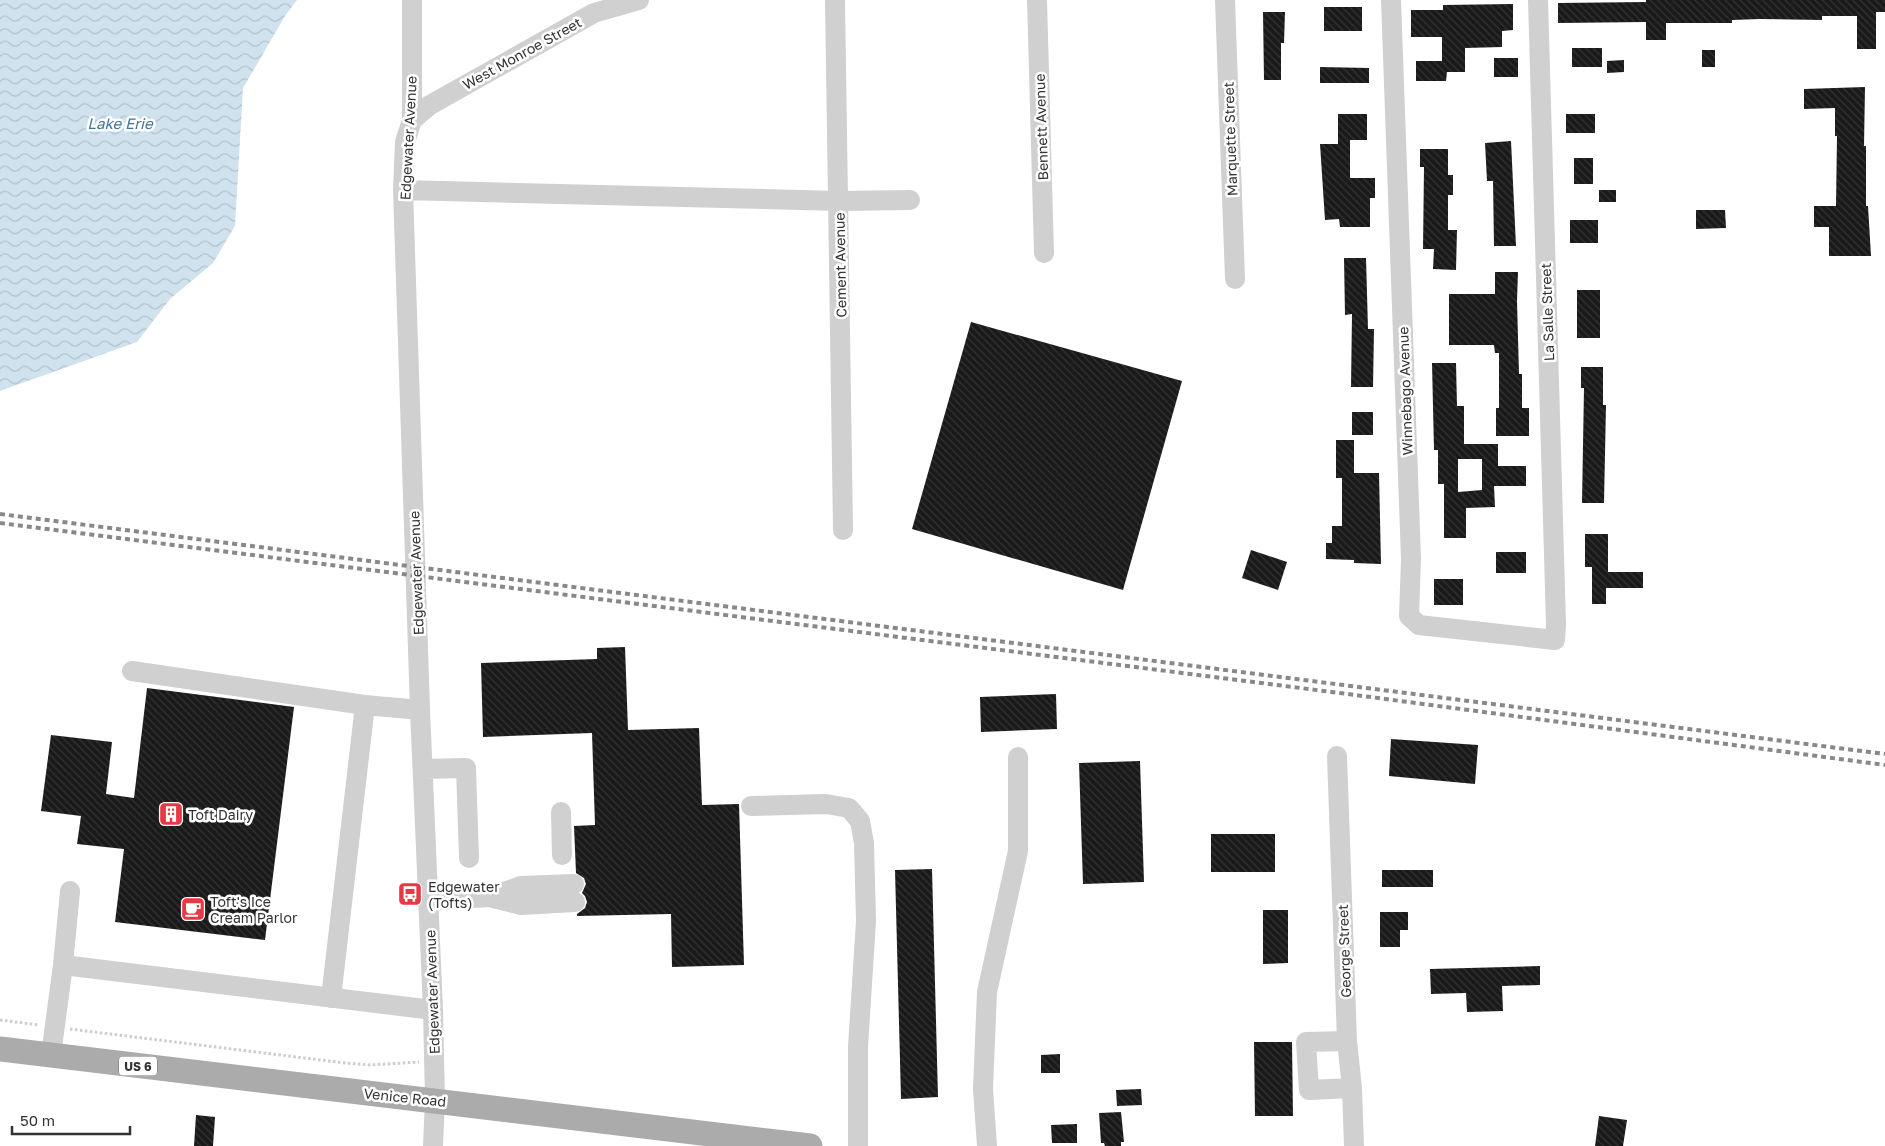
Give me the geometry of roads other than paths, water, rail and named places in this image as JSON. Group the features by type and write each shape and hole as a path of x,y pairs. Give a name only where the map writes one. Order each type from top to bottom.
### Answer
{"main road":[{"name":"Venice Road","path":"0,1049 276,1083 435,1100 678,1137 810,1146"}],"street":[{"name":"Edgewater Avenue","path":"412,0 412,120 405,142 403,190 420,710 433,1010 435,1100 432,1146"},
{"name":"West Monroe Street","path":"412,120 430,105 594,13 639,0"},
{"name":"Cement Avenue","path":"835,0 843,530"},
{"name":"Bennett Avenue","path":"1037,0 1044,253"},
{"name":"Marquette Street","path":"1225,0 1235,279"},
{"name":"Winnebago Avenue","path":"1391,0 1411,559 1409,616 1419,625 1555,640 1556,624"},
{"name":"La Salle Street","path":"1538,0 1556,624"},
{"path":"403,190 839,201 910,200"},
{"path":"132,671 365,705 420,710"},
{"path":"331,998 365,705"},
{"name":"George Street","path":"1337,756 1347,1041 1352,1088 1354,1146"},
{"path":"987,1146 982,1089 987,992 1018,851 1018,757"},
{"path":"423,769 466,768 469,858"},
{"path":"751,806 826,804 849,808 860,821 864,843 866,921 858,1046 858,1146"},
{"path":"561,812 562,855"},
{"path":"429,901 489,897 521,886 574,893"},
{"path":"51,1055 63,965 70,891"},
{"path":"63,965 433,1010"},
{"path":"1347,1041 1306,1042 1309,1090 1352,1088"}],"water":[{"name":"Lake Erie","path":"0,0 297,0 285,16 243,88 235,226 213,263 170,299 137,342 0,391"}],"railway":[{"path":"0,514 1885,754"},
{"path":"0,523 1340,693 1885,765"}],"place":[{"name":"Toft Dairy","path":"171,814"},
{"name":"Edgewater (Tofts)","path":"410,894"},
{"name":"Toft's Ice Cream Parlor","path":"193,909"}]}
